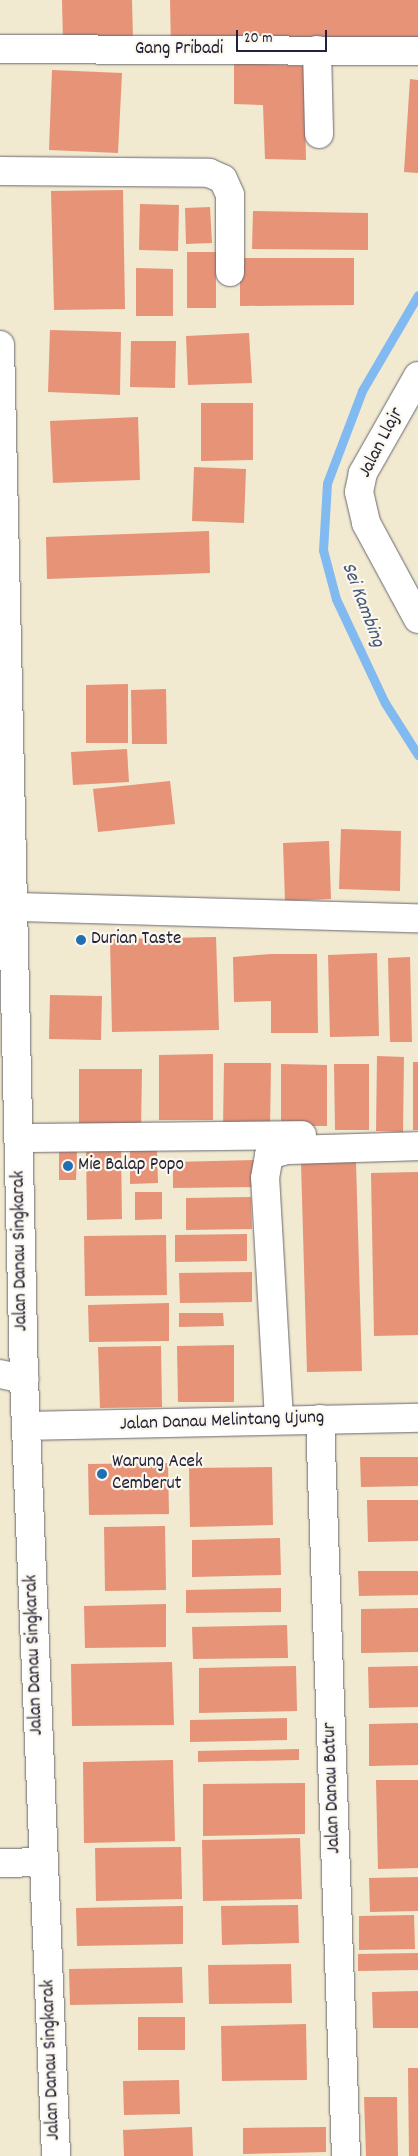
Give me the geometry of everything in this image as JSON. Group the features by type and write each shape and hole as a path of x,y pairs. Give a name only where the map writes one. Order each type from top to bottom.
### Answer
{"street":[{"name":"Gang Pribadi","path":"0,49 418,51"},
{"path":"317,50 319,134"},
{"path":"0,171 209,172 223,179 230,195 230,272"},
{"name":"Jalan Danau Singkarak","path":"0,345 6,794 14,907 22,1283 12,1377 26,1426 56,2156"},
{"name":"Jalan Llajr","path":"418,376 362,473 359,492 366,523 418,619"},
{"path":"14,907 418,918"},
{"path":"0,1054 17,1080"},
{"path":"18,1138 418,1134"},
{"path":"279,1419 265,1178 269,1155 287,1150 418,1146"},
{"path":"0,1299 22,1283"},
{"name":"Jalan Danau Melintang Ujung","path":"26,1426 279,1419 418,1418"},
{"name":"Jalan Danau Batur","path":"320,1420 346,2156"},
{"path":"0,1863 44,1862"}],"building":[{"path":"62,0 132,0 133,39 63,41"},
{"path":"170,0 418,0 418,38 171,46"},
{"path":"234,63 304,66 306,160 265,159 263,105 234,104"},
{"path":"52,70 122,73 118,153 49,150"},
{"path":"410,79 418,80 418,173 404,172"},
{"path":"123,190 125,309 54,310 51,191"},
{"path":"140,204 179,205 178,251 139,250"},
{"path":"210,207 212,243 186,244 185,208"},
{"path":"253,211 368,213 368,250 252,249"},
{"path":"187,252 216,252 216,308 187,308"},
{"path":"240,258 354,258 354,305 240,306"},
{"path":"136,268 173,269 173,316 136,316"},
{"path":"50,330 121,332 120,395 48,392"},
{"path":"249,333 252,383 188,385 186,336"},
{"path":"131,341 176,341 175,388 130,387"},
{"path":"201,403 253,403 253,460 201,461"},
{"path":"138,417 140,480 53,483 50,421"},
{"path":"194,467 246,469 244,523 192,521"},
{"path":"209,531 210,573 47,579 46,537"},
{"path":"128,684 128,743 86,743 86,685"},
{"path":"166,689 167,744 132,744 131,690"},
{"path":"127,749 129,782 73,785 71,752"},
{"path":"170,781 175,824 98,832 93,789"},
{"path":"341,829 401,831 400,891 339,889"},
{"path":"329,841 331,899 285,901 283,843"},
{"path":"216,937 219,1030 112,1032 110,939"},
{"path":"377,953 379,1036 330,1037 328,955"},
{"path":"271,954 317,954 318,1033 271,1033 271,1001 234,1002 233,957"},
{"path":"410,957 412,1042 390,1042 388,958"},
{"path":"50,995 102,996 101,1040 49,1039"},
{"path":"213,1054 213,1120 159,1120 159,1055"},
{"path":"377,1056 404,1057 403,1132 376,1131"},
{"path":"413,1062 418,1062 418,1130 413,1130"},
{"path":"224,1063 271,1063 270,1129 223,1129"},
{"path":"281,1064 327,1065 327,1126 281,1126"},
{"path":"334,1064 369,1064 369,1130 335,1130"},
{"path":"79,1069 142,1069 141,1131 79,1131"},
{"path":"121,1149 122,1219 87,1220 86,1150"},
{"path":"130,1150 157,1150 158,1183 130,1184"},
{"name":"Mie Balap Popo","path":"59,1151 77,1151 76,1180 59,1180"},
{"path":"255,1160 255,1187 173,1188 173,1162"},
{"path":"356,1162 362,1371 307,1372 301,1163"},
{"path":"418,1172 418,1335 374,1336 371,1173"},
{"path":"135,1192 162,1192 162,1219 135,1220"},
{"path":"251,1197 252,1229 186,1230 186,1198"},
{"path":"247,1234 247,1261 175,1262 175,1235"},
{"path":"166,1235 167,1295 85,1296 84,1236"},
{"path":"252,1272 252,1302 180,1303 179,1273"},
{"path":"169,1303 169,1341 89,1342 88,1305"},
{"path":"179,1313 223,1313 224,1326 179,1327"},
{"path":"234,1345 234,1402 178,1402 177,1346"},
{"path":"161,1346 162,1407 100,1408 98,1347"},
{"path":"360,1457 418,1457 418,1486 361,1487"},
{"path":"168,1463 169,1514 89,1515 88,1464"},
{"path":"272,1467 273,1525 190,1527 189,1468"},
{"path":"367,1500 418,1500 418,1541 368,1542"},
{"path":"165,1526 166,1590 105,1591 104,1527"},
{"path":"280,1538 281,1575 192,1577 192,1540"},
{"path":"358,1571 418,1571 418,1595 359,1596"},
{"path":"281,1588 281,1612 186,1613 186,1590"},
{"path":"166,1604 166,1647 85,1648 84,1606"},
{"path":"418,1608 418,1652 361,1653 361,1609"},
{"path":"287,1625 288,1658 193,1659 192,1627"},
{"path":"172,1662 174,1725 72,1726 71,1664"},
{"path":"296,1666 297,1711 199,1713 199,1668"},
{"path":"418,1666 418,1707 369,1708 368,1667"},
{"path":"287,1718 287,1740 190,1742 190,1720"},
{"path":"418,1723 418,1765 369,1766 369,1724"},
{"path":"299,1749 299,1760 198,1762 198,1751"},
{"path":"173,1760 175,1841 84,1843 83,1762"},
{"path":"376,1780 418,1780 418,1868 378,1869"},
{"path":"305,1783 305,1834 203,1836 203,1784"},
{"path":"300,1838 302,1899 203,1901 202,1840"},
{"path":"181,1847 182,1899 96,1901 95,1848"},
{"path":"418,1877 418,1911 370,1912 369,1878"},
{"path":"298,1905 299,1943 222,1945 221,1906"},
{"path":"183,1906 183,1944 77,1946 76,1908"},
{"path":"414,1915 415,1949 359,1950 359,1916"},
{"path":"418,1953 418,1970 358,1971 358,1954"},
{"path":"291,1964 292,2003 209,2004 208,1965"},
{"path":"182,1967 183,2003 70,2005 69,1969"},
{"path":"418,1991 418,2028 373,2028 372,1992"},
{"path":"138,2017 185,2017 185,2050 138,2050"},
{"path":"306,2024 307,2080 222,2081 221,2026"},
{"path":"408,2068 418,2068 418,2156 409,2156"},
{"path":"179,2080 180,2114 124,2115 123,2081"},
{"path":"364,2097 397,2097 398,2156 366,2156"},
{"path":"192,2127 193,2156 124,2156 123,2130"},
{"path":"326,2127 326,2152 243,2154 243,2128"}],"waterway":[{"name":"Sei Kambing","path":"418,295 362,391 327,483 323,550 336,599 385,703 418,755"}],"place":[{"name":"Durian Taste","path":"81,940"},
{"name":"Mie Balap Popo","path":"68,1166"},
{"name":"Warung Acek Cemberut","path":"102,1474"}]}
